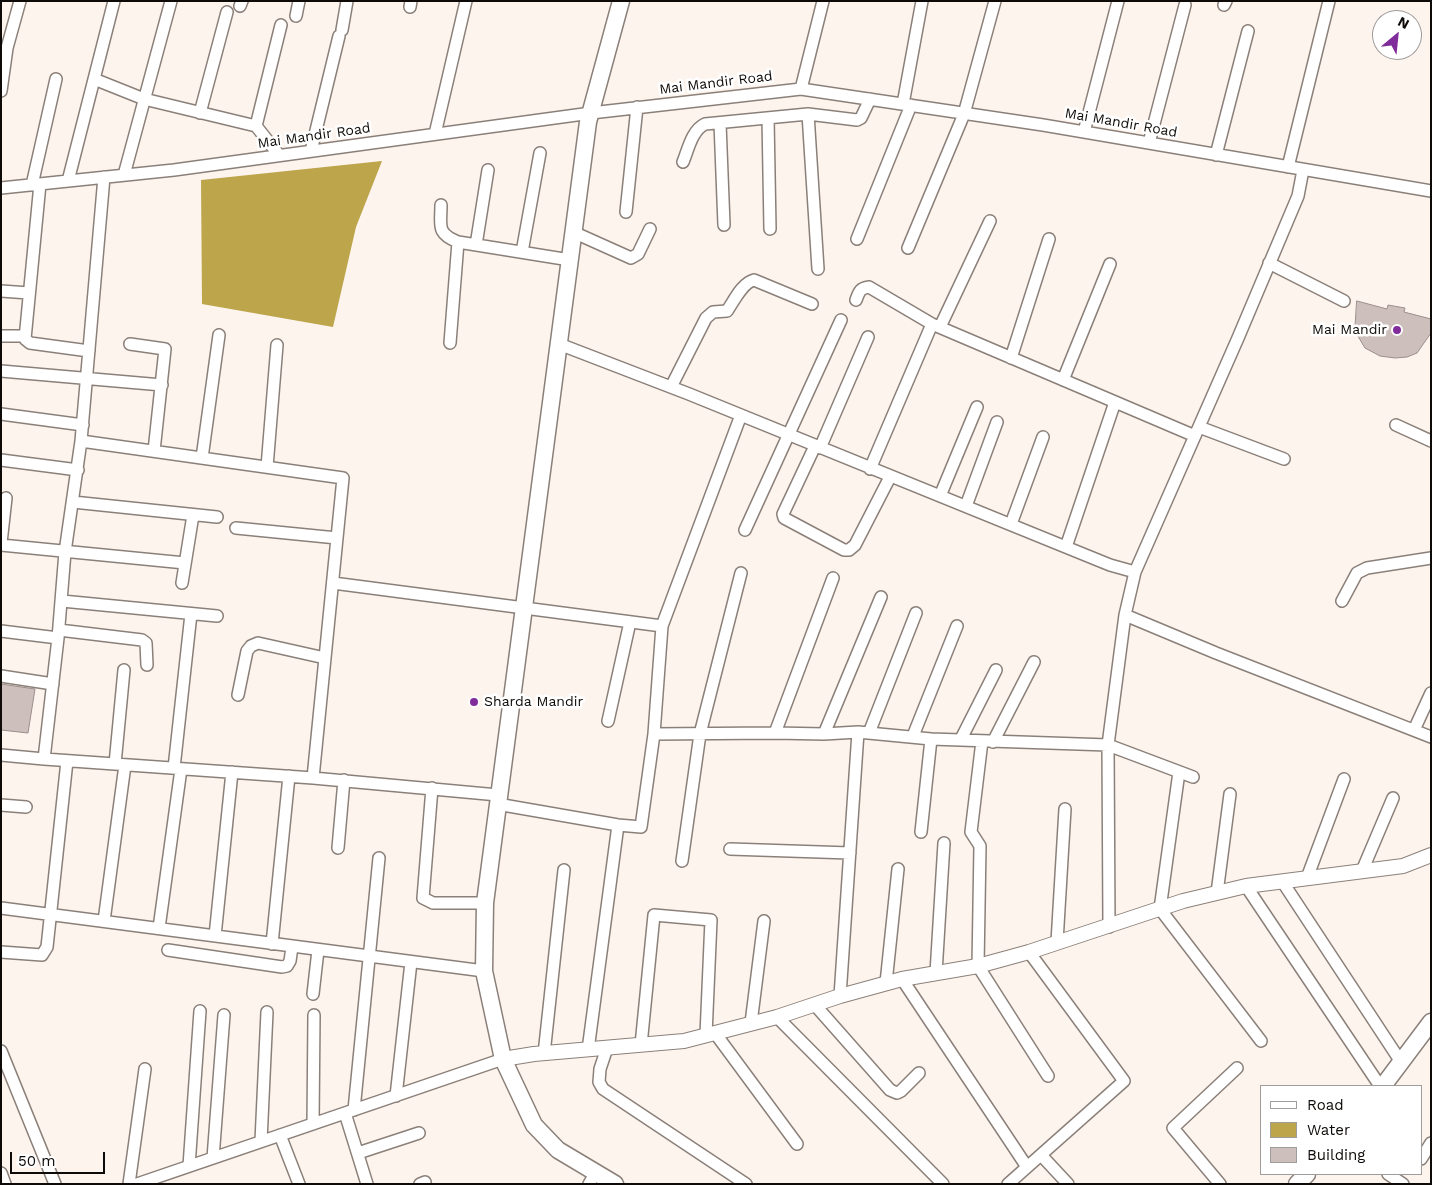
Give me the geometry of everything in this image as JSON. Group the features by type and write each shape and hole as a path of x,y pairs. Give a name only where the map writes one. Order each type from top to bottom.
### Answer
{"main road":[{"path":"615,1184 592,1178 558,1150 534,1125 503,1059 484,971 485,904 573,232 590,113 620,1"},
{"path":"1383,1085 1430,1026"}],"street":[{"path":"1,91 7,48 20,1"},
{"path":"68,181 114,1"},
{"path":"124,175 171,1"},
{"path":"296,16 299,1"},
{"path":"311,151 341,33 347,1"},
{"path":"435,134 466,1"},
{"path":"801,89 823,1"},
{"path":"857,239 907,105 922,1"},
{"path":"908,248 964,114 995,1"},
{"path":"1084,132 1118,1"},
{"path":"1288,167 1328,1"},
{"path":"1149,144 1185,5"},
{"path":"200,113 227,12"},
{"path":"256,126 281,25"},
{"path":"1216,155 1248,31"},
{"path":"56,79 36,185 29,293 24,336 30,343 89,351"},
{"path":"94,80 144,99 256,126 279,156"},
{"name":"Mai Mandir Road","path":"1,188 279,156 590,113 801,89 1084,132 1431,191"},
{"path":"682,162 695,132 700,126 808,114 857,120 861,118 870,99"},
{"path":"626,212 637,107"},
{"path":"808,114 818,269"},
{"path":"768,118 770,229"},
{"path":"720,123 724,225"},
{"path":"522,252 540,153"},
{"path":"476,245 488,170"},
{"path":"1110,927 1108,745 1125,615 1136,572 1298,196 1303,170"},
{"path":"44,759 62,601 65,552 83,425 104,177"},
{"path":"442,205 441,229 443,234 458,242 570,260"},
{"path":"870,469 936,326 990,221"},
{"path":"573,232 630,258 638,254 650,229"},
{"path":"1011,358 1049,239"},
{"path":"450,343 458,242"},
{"path":"1270,263 1344,301"},
{"path":"1063,380 1110,264"},
{"path":"671,387 706,318 713,312 727,311 750,281 754,280 812,304"},
{"path":"856,300 860,290 869,287 936,326 1115,402 1284,459"},
{"path":"1,291 29,293"},
{"path":"745,530 841,320"},
{"path":"202,458 219,335"},
{"path":"1,336 24,336"},
{"path":"868,337 818,447 783,514 784,518 844,550 849,550 855,545 890,477"},
{"path":"130,344 163,347 165,349 154,451"},
{"path":"558,344 741,415 1110,565 1136,572"},
{"path":"267,467 277,345"},
{"path":"1,371 162,386"},
{"path":"1066,547 1115,402"},
{"path":"940,496 978,407"},
{"path":"1,414 83,425"},
{"path":"1,754 68,761 432,788 618,825 641,827 654,734 662,626 741,415"},
{"path":"966,506 997,422"},
{"path":"1396,425 1431,441"},
{"path":"1011,524 1043,437"},
{"path":"81,441 343,478 313,778"},
{"path":"1,460 78,470"},
{"path":"6,498 1,544 185,563"},
{"path":"73,502 218,518"},
{"path":"182,582 193,515"},
{"path":"236,528 337,538"},
{"path":"1342,601 1357,573 1367,568 1431,558"},
{"path":"682,861 700,734 741,572"},
{"path":"775,733 833,578"},
{"path":"333,583 662,626"},
{"path":"824,734 881,597"},
{"path":"62,601 217,616"},
{"path":"840,996 850,853 864,733 916,613"},
{"path":"159,928 177,768 191,614"},
{"path":"1125,615 1216,653 1431,737"},
{"path":"608,721 630,622"},
{"path":"913,736 957,626"},
{"path":"1,631 142,640 146,643 147,665"},
{"path":"238,696 247,651 251,646 258,644 325,658"},
{"path":"1034,662 988,741 971,832 980,846 978,966 1048,1076"},
{"path":"104,921 120,764 124,670"},
{"path":"961,740 996,670"},
{"path":"1,676 53,684"},
{"path":"1414,730 1431,693"},
{"path":"654,734 864,733 961,740 1108,745 1193,777"},
{"path":"921,832 931,738"},
{"path":"1,952 42,954 47,948 68,761"},
{"path":"215,936 232,772"},
{"path":"1179,772 1160,909 1261,1040"},
{"path":"272,944 289,776"},
{"path":"1307,878 1344,779"},
{"path":"338,848 344,780"},
{"path":"432,788 423,898 433,904 485,904"},
{"path":"1217,893 1230,794"},
{"path":"1362,871 1393,798"},
{"path":"1,805 26,807"},
{"path":"1056,942 1065,809"},
{"path":"588,1050 618,825"},
{"path":"936,973 944,843"},
{"path":"730,848 850,853"},
{"path":"137,1184 503,1059 684,1041 777,1017 886,983 978,966 1028,952 1110,927 1183,901 1246,886 1403,866 1431,855"},
{"path":"367,1184 358,1153 350,1111 379,858"},
{"path":"886,983 898,869"},
{"path":"544,1054 564,870"},
{"path":"1282,881 1401,1062"},
{"path":"1246,886 1381,1085"},
{"path":"1,908 484,971"},
{"path":"641,1045 654,915 711,920 710,1034 797,1144"},
{"path":"751,1023 764,921"},
{"path":"168,950 282,967 287,966 290,961 292,947"},
{"path":"314,994 318,950"},
{"path":"1008,1184 1124,1082 1028,952"},
{"path":"396,1096 411,962"},
{"path":"902,979 1027,1168"},
{"path":"815,1005 890,1090 897,1093 901,1091 919,1073"},
{"path":"189,1166 200,1011"},
{"path":"261,1142 267,1012"},
{"path":"213,1158 224,1015"},
{"path":"313,1124 314,1015"},
{"path":"777,1017 943,1184"},
{"path":"607,1048 600,1069 599,1082 603,1089 746,1184"},
{"path":"1,1051 55,1184"},
{"path":"1220,1184 1173,1128 1237,1068"},
{"path":"129,1184 145,1069"},
{"path":"358,1153 419,1133"},
{"path":"280,1135 298,1184"},
{"path":"1041,1155 1068,1184"},
{"path":"1,1173 5,1184"},
{"path":"1390,1175 1404,1184"}],"water":[{"path":"382,161 356,227 333,327 202,304 201,180"}],"building":[{"path":"1357,301 1387,309 1388,305 1405,308 1404,312 1431,319 1431,333 1417,353 1407,357 1395,358 1380,356 1365,348 1355,329"},
{"path":"1,684 35,689 28,733 1,730"}],"place":[{"name":"Mai Mandir","path":"1397,330"},
{"name":"Sharda Mandir","path":"474,702"}]}
